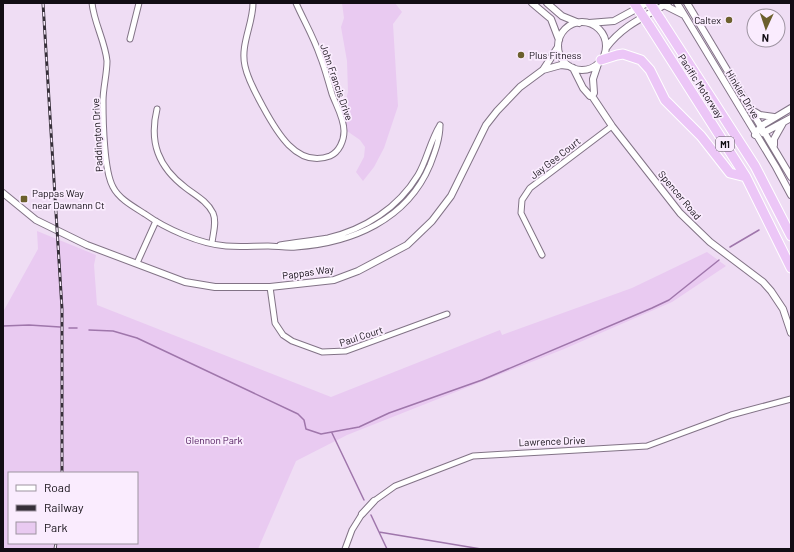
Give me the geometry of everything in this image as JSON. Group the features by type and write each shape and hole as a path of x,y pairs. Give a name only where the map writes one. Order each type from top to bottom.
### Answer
{"highway":[{"name":"Pacific Motorway","path":"634,3 746,177 791,268"},
{"name":"Pacific Motorway","path":"649,3 755,166 791,236"},
{"path":"600,62 617,54 624,54 641,60 650,70 664,100 701,136 730,173 746,177"}],"street":[{"name":"Paddington Drive","path":"92,3 97,28 105,48 107,62 103,100 108,176 113,188 124,200 156,221 176,231 212,243 227,246 271,246 311,246 350,237 378,224 405,205 414,194 424,178 440,138 440,125 436,131 421,170 409,188 399,200 375,219 360,227 326,238 271,246"},
{"path":"130,39 139,3"},
{"name":"John Francis Drive","path":"253,3 253,16 244,52 244,64 248,79 282,139 303,156 313,159 323,159 333,155 340,148 344,130 320,55 296,3"},
{"path":"532,3 551,19 559,40"},
{"path":"547,3 562,16 598,29 602,35 606,48"},
{"path":"600,62 586,70 571,67 560,54 558,47 559,40 567,28 583,23 614,21 649,3"},
{"name":"Hinkler Drive","path":"677,3 755,135 776,167 791,195"},
{"name":"Hinkler Drive","path":"687,3 774,146 791,177"},
{"path":"692,3 692,10"},
{"path":"592,96 593,80 606,48 615,35 666,4 685,15"},
{"name":"Pappas Way","path":"3,192 36,220 87,245 185,282 215,288 270,288 334,280 358,271 407,245 432,221 451,196 486,126 497,111 520,87 543,70 558,47"},
{"path":"712,61 714,47"},
{"name":"Pappas Way","path":"543,70 561,65 571,67"},
{"name":"Spencer Road","path":"571,67 584,88 590,96 592,96 612,126 673,205 689,223 710,242 763,282 778,300 788,321 791,333"},
{"path":"755,135 761,126 775,116 791,108"},
{"path":"157,109 153,126 155,147 169,171 178,181 202,200 212,212 214,226 212,243"},
{"path":"752,110 760,116 775,116"},
{"path":"755,135 766,133 791,118"},
{"path":"774,146 774,139 784,122"},
{"name":"Jay Gee Court","path":"542,255 521,214 522,200 530,188 612,126"},
{"path":"137,263 156,221"},
{"name":"Paul Court","path":"270,288 275,323 283,335 292,341 322,352 346,351 447,314"},
{"name":"Lawrence Drive","path":"345,549 352,530 362,514 374,501 395,486 473,456 647,446 731,415 791,400"}],"green space":[{"path":"342,3 395,3 402,12 393,24 398,106 384,148 374,167 363,181 356,172 364,157 365,147 360,140 347,131 343,111 348,92 347,61 341,27 344,18"},
{"name":"Glennon Park","path":"37,231 96,255 94,265 97,305 331,397 500,330 502,335 632,288 707,252 726,266 672,302 564,349 347,435 296,461 258,549 3,549 3,312 38,249"}],"waterway":[{"path":"730,247 759,230"},
{"path":"89,330 113,331 137,338 298,414 304,420 306,429 321,434 359,427 389,413 482,380 652,308 669,300 719,260"},
{"path":"3,326 29,325 60,327"},
{"path":"69,328 77,328"},
{"path":"332,433 364,500"},
{"path":"371,515 387,549"},
{"path":"379,532 481,549"}],"railway":[{"path":"43,3 62,309 62,472"},
{"path":"55,549 56,544"}],"place":[{"name":"Caltex","path":"729,20"},
{"name":"Plus Fitness","path":"521,55"},
{"name":"Pappas Way near Dawnann Ct","path":"24,199"}]}
